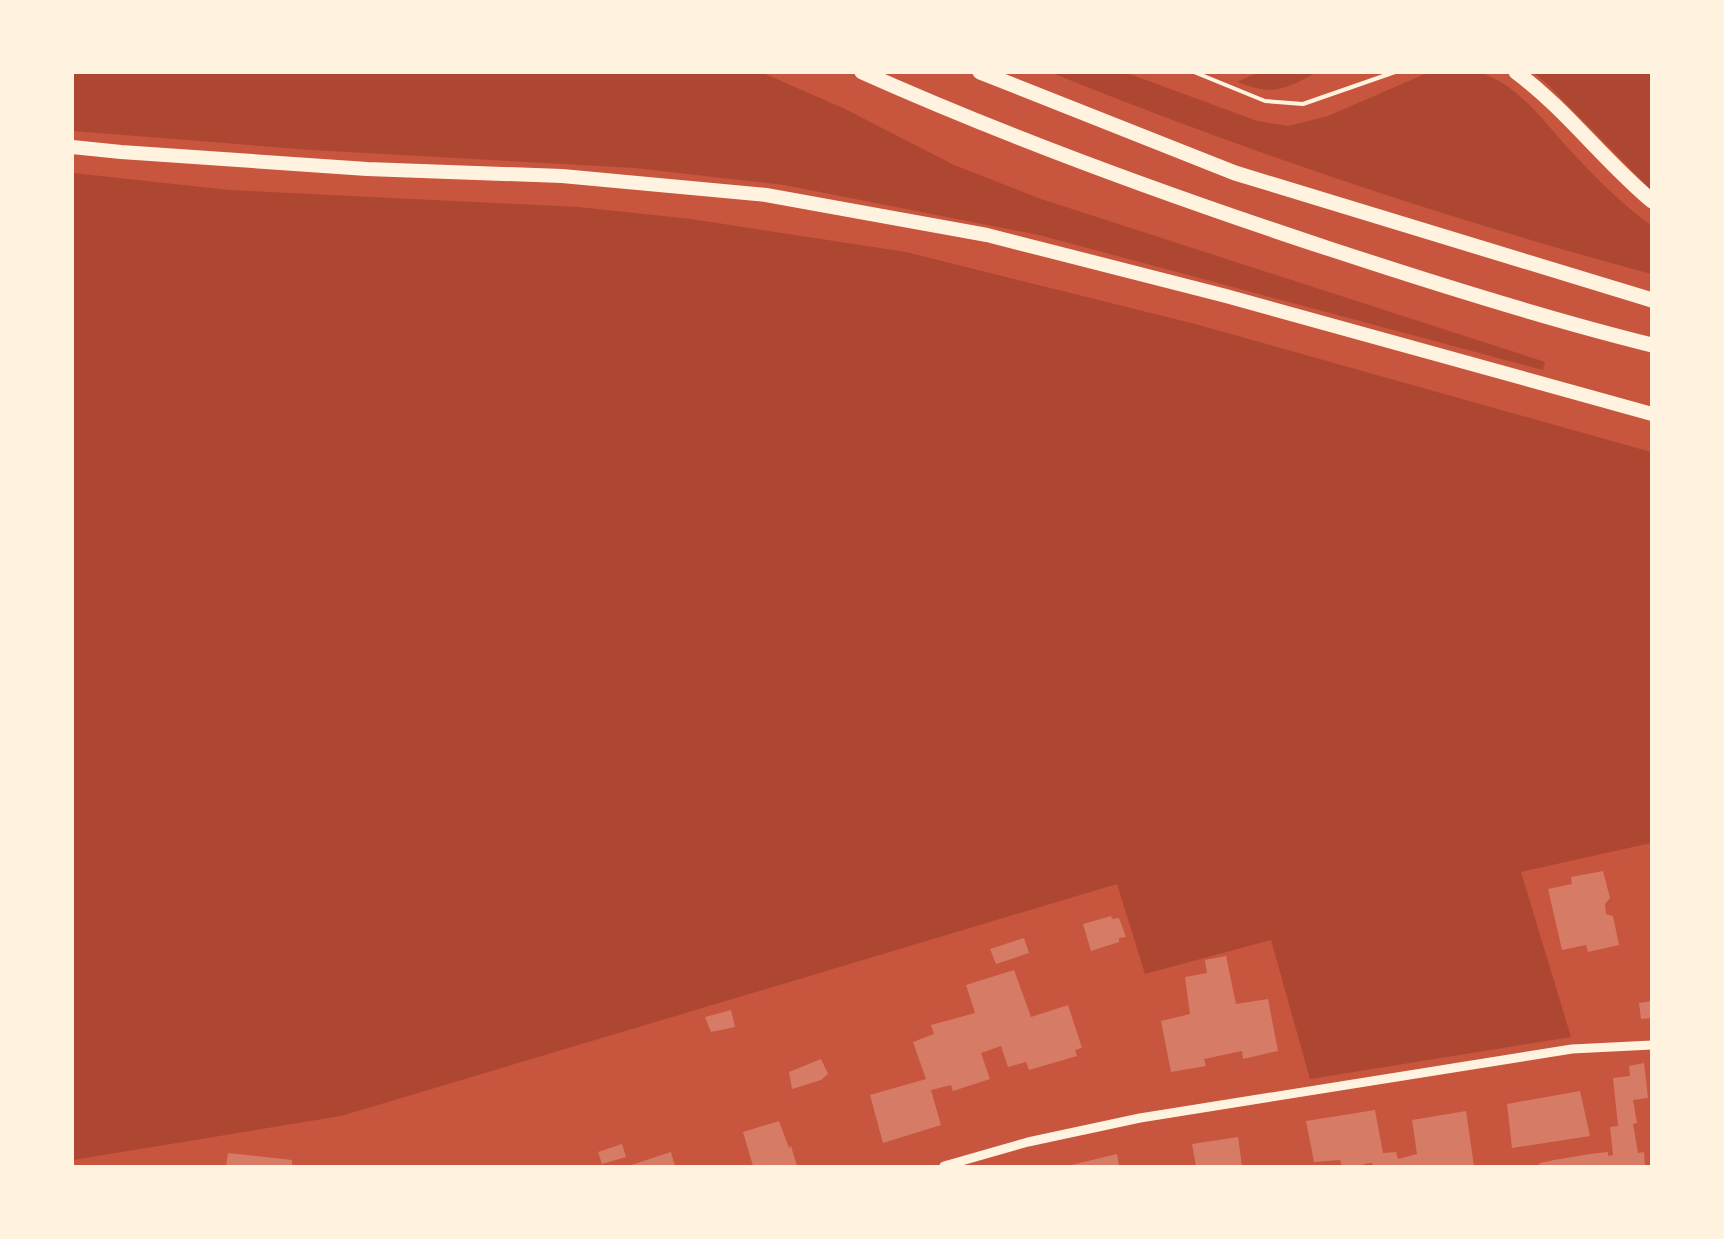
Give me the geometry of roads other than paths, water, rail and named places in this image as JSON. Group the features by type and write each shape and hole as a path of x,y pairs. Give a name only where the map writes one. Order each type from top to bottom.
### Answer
{"highway":[{"path":"862,72 955,114 1231,216 1491,302 1652,345"},
{"path":"980,72 1235,173 1652,300"},
{"path":"1516,72 1553,106 1626,180 1652,201"},
{"path":"72,147 367,169 562,176 766,196 987,234 1235,299 1652,414"}],"street":[{"path":"944,1166 1028,1142 1140,1118 1572,1049 1652,1045"}],"lane":[{"path":"1194,72 1265,101 1303,104 1395,72"}]}
